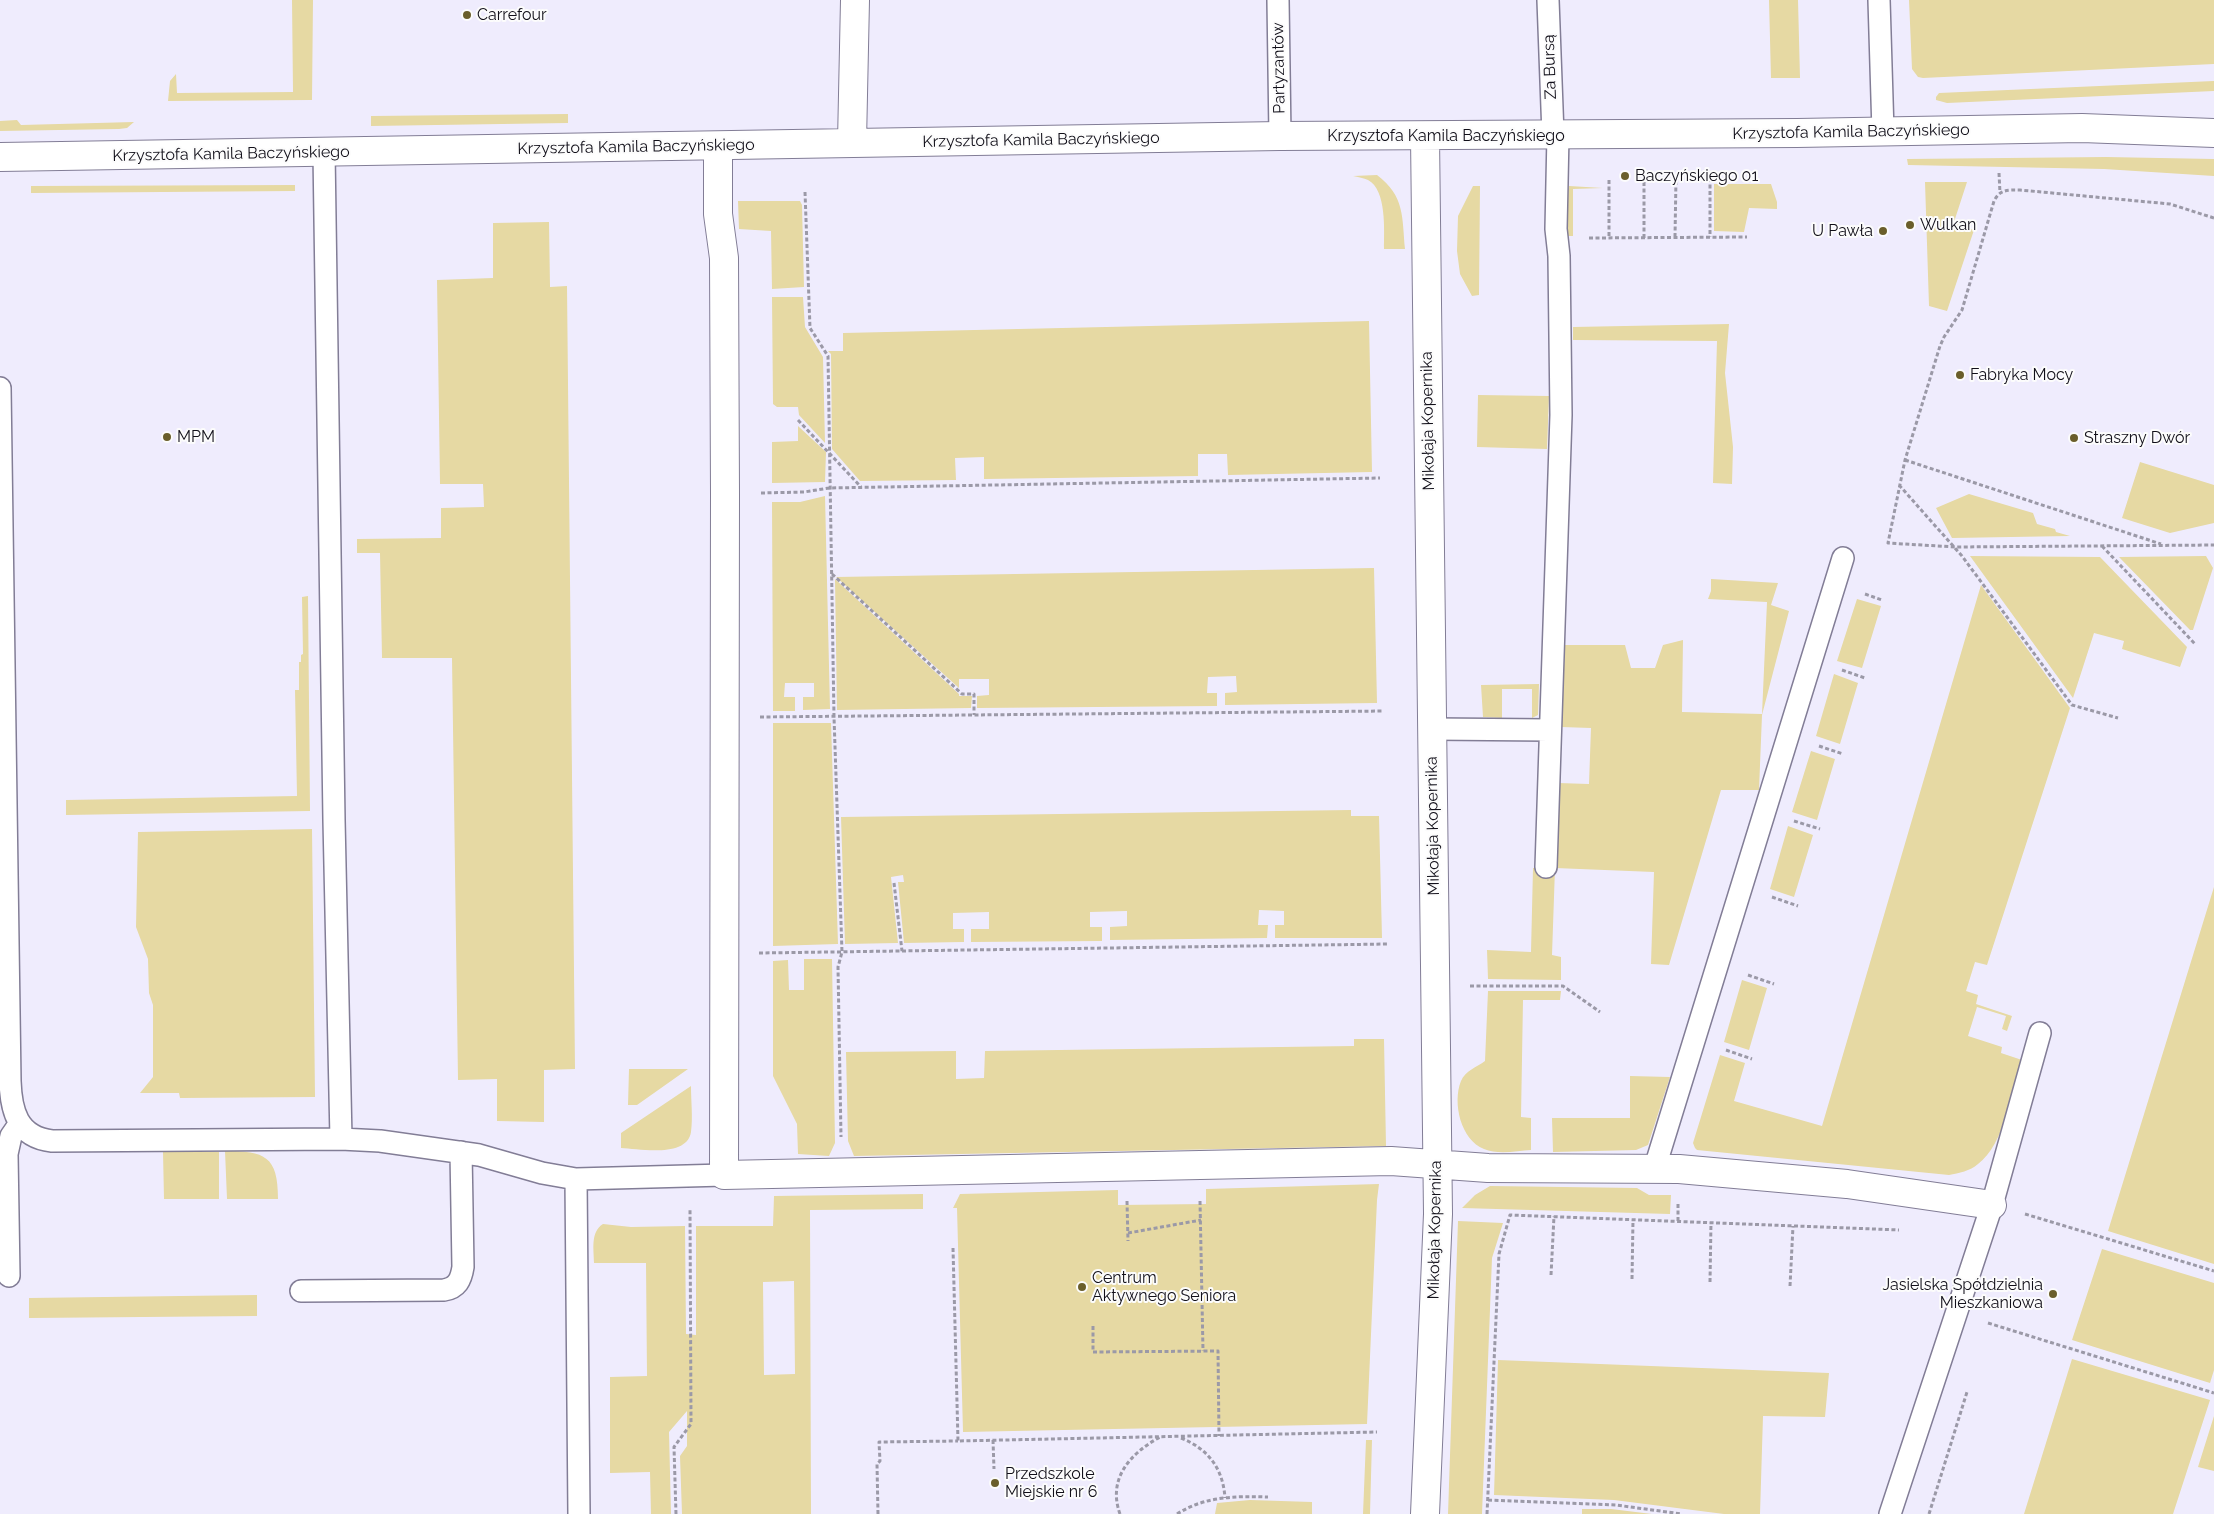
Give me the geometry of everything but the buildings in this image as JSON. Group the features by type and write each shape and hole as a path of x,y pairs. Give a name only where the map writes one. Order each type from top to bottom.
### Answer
{"street":[{"path":"852,142 855,0"},
{"name":"Krzysztofa Kamila Baczyńskiego","path":"2082,128 2214,116"},
{"name":"Krzysztofa Kamila Baczyńskiego","path":"0,157 1280,136 1424,137 2082,128 2214,133"},
{"name":"Mikołaja Kopernika","path":"1424,137 1438,1214 1425,1514"},
{"path":"718,146 718,214 724,258 724,1176 1382,1161 1541,1169 1654,1167 1817,1181 1992,1205"}],"lane":[{"name":"Partyzantów","path":"1278,0 1280,136"},
{"name":"Za Bursą","path":"1546,867 1549,730 1561,416 1555,135 1548,0"},
{"path":"1879,0 1883,132"},
{"path":"324,152 334,820 341,1139"},
{"path":"0,388 4,935 11,1095 13,1110 20,1123 31,1134 52,1142 341,1139 390,1142 479,1155 542,1173 576,1179 724,1176"},
{"path":"1654,1167 1843,558"},
{"path":"1432,729 1549,730"},
{"path":"1890,1514 1992,1205 2040,1033"},
{"path":"8,1276 4,1226 7,1154 11,1136 20,1123"},
{"path":"301,1291 444,1290 455,1286 460,1279 463,1267 460,1152"},
{"path":"576,1179 579,1514"}],"path":[{"path":"2000,174 2000,192 1994,201 1962,310 1940,346 1905,460 1888,543 1955,547 2214,545"},
{"path":"1675,237 1676,178"},
{"path":"1710,178 1710,237"},
{"path":"1644,179 1644,238"},
{"path":"1609,180 1609,238"},
{"path":"2000,192 2020,190 2170,204 2214,218"},
{"path":"805,192 810,328 828,356 834,717 842,952 838,968 842,1145"},
{"path":"1556,239 1747,237"},
{"path":"798,420 861,487"},
{"path":"1905,460 2166,545"},
{"path":"772,493 861,487 1380,478"},
{"path":"1899,485 1955,547 2072,705 2118,718"},
{"path":"2102,546 2196,645"},
{"path":"831,574 962,694 974,694 974,715"},
{"path":"1838,669 1865,678"},
{"path":"773,717 1384,710"},
{"path":"1816,745 1843,754"},
{"path":"1793,820 1820,830"},
{"path":"894,883 902,951"},
{"path":"1771,896 1798,906"},
{"path":"773,952 1388,944"},
{"path":"1747,975 1774,984"},
{"path":"1490,986 1563,986 1600,1012"},
{"path":"1725,1049 1752,1058"},
{"path":"1127,1193 1128,1241"},
{"path":"676,1514 674,1447 690,1424 690,1202"},
{"path":"2022,1214 2214,1271"},
{"path":"1487,1514 1499,1254 1510,1215 1900,1230"},
{"path":"1551,1275 1554,1216"},
{"path":"1128,1233 1201,1220 1203,1351"},
{"path":"1632,1279 1633,1220"},
{"path":"1710,1282 1711,1222"},
{"path":"1790,1286 1793,1226"},
{"path":"953,1248 958,1441"},
{"path":"1988,1323 2214,1393"},
{"path":"1093,1326 1093,1352 1218,1351 1219,1436"},
{"path":"878,1514 877,1464 880,1461 879,1442 1377,1432"},
{"path":"1120,1514 1116,1490 1123,1468 1139,1450 1161,1436"},
{"path":"1178,1436 1197,1446 1213,1460 1221,1477 1224,1498"},
{"path":"993,1440 994,1469"},
{"path":"1177,1514 1196,1504 1224,1498 1268,1497"},
{"path":"1488,1500 1616,1505 1682,1514"}],"shaded area":[{"path":"292,0 313,0 312,100 168,101 170,81 176,74 177,93 293,92"},
{"path":"1769,0 1798,0 1800,78 1771,78"},
{"path":"1909,0 2214,0 2214,64 1918,77 1912,69"},
{"path":"2214,81 2214,91 1947,103 1936,100 1939,93"},
{"path":"568,114 568,123 371,126 371,116"},
{"path":"17,120 21,125 134,122 127,128 119,129 0,131 0,121"},
{"path":"2106,157 2214,159 2214,176 2104,169 1908,165 1907,159"},
{"path":"1377,175 1393,191 1397,199 1402,217 1405,249 1384,249 1384,222 1379,192 1368,180 1353,176"},
{"path":"1925,182 1967,182 1954,222 1974,230 1947,311 1929,306"},
{"path":"1714,184 1771,184 1777,202 1777,209 1749,208 1744,232 1714,231"},
{"path":"295,185 295,191 31,193 31,186"},
{"path":"1473,186 1480,186 1479,295 1472,296 1460,274 1457,251 1458,216"},
{"path":"1569,186 1603,188 1573,189 1573,236 1566,236 1565,198"},
{"path":"738,201 800,201 802,205 804,287 772,289 771,231 739,229"},
{"path":"549,222 550,287 567,286 575,1069 544,1070 544,1122 497,1121 497,1079 458,1080 452,658 382,658 380,553 357,553 357,539 441,538 441,508 484,507 483,484 440,484 437,280 493,278 493,223"},
{"path":"772,297 803,297 805,327 823,357 825,443 799,415 798,407 777,407 773,404"},
{"path":"1369,321 1372,472 1228,475 1227,454 1198,454 1198,476 984,479 984,457 955,458 956,480 860,481 832,449 831,354 828,351 843,351 843,333"},
{"path":"1729,324 1725,373 1733,447 1732,484 1713,483 1717,341 1573,340 1573,327"},
{"path":"1478,395 1549,396 1547,449 1477,447"},
{"path":"798,426 826,452 825,482 772,483 772,442 798,441"},
{"path":"2140,462 2214,485 2214,523 2170,533 2122,518"},
{"path":"1969,494 2033,513 2037,524 2070,536 1952,538 1936,508"},
{"path":"825,496 830,709 803,710 803,697 814,697 814,683 785,683 784,697 795,697 795,711 773,711 772,502 800,502"},
{"path":"1970,556 2100,557 2187,647 2180,667 2122,649 2124,641 2094,633 2073,698"},
{"path":"2206,556 2213,568 2193,630 2190,630 2119,557"},
{"path":"1374,568 1377,703 1225,705 1225,693 1237,692 1236,676 1208,677 1207,693 1217,693 1217,706 977,708 977,696 989,695 989,679 959,679 959,688 836,577"},
{"path":"835,579 959,696 972,696 971,708 837,710"},
{"path":"1711,579 1778,583 1771,605 1789,611 1762,715 1759,790 1721,790 1669,965 1651,964 1654,872 1555,868 1558,783 1589,784 1591,728 1561,727 1565,645 1625,645 1631,668 1655,668 1663,645 1683,640 1682,712 1762,714 1767,602 1708,599 1711,591"},
{"path":"1981,585 2070,708 1987,965 1975,962 1966,991 1978,995 1976,1004 2012,1016 2007,1031 2002,1029 2006,1016 1977,1007 1968,1036 2002,1047 2001,1053 2022,1060 2011,1101 1995,1144 1975,1166 1949,1175 1697,1150 1693,1143 1720,1055 1745,1063 1734,1101 1822,1126"},
{"path":"308,596 310,811 66,815 66,800 297,796 295,690 299,690 299,662 301,662 301,655 303,654 302,597"},
{"path":"1857,599 1881,606 1862,668 1837,661"},
{"path":"1834,674 1858,683 1840,744 1816,736"},
{"path":"1539,684 1538,715 1532,718 1532,689 1502,689 1502,718 1483,717 1481,685"},
{"path":"773,723 831,723 838,944 773,946"},
{"path":"1811,751 1835,759 1817,820 1792,812"},
{"path":"1351,810 1351,816 1379,816 1382,938 1275,938 1275,925 1284,925 1284,911 1259,910 1258,925 1268,925 1267,938 1110,940 1110,927 1127,926 1127,911 1090,912 1090,927 1102,927 1102,941 971,942 971,929 989,929 989,912 953,913 953,929 964,929 964,942 904,943 898,882 904,882 903,875 891,877 898,943 845,944 841,817"},
{"path":"1788,826 1813,835 1794,897 1770,889"},
{"path":"312,829 315,1097 180,1098 179,1093 140,1093 153,1077 153,1005 149,993 148,959 136,927 138,832"},
{"path":"1533,868 1555,868 1552,955 1561,957 1561,980 1488,979 1487,950 1531,952"},
{"path":"2214,887 2214,1264 2108,1231"},
{"path":"804,959 832,959 835,1143 829,1156 798,1154 797,1124 773,1076 773,961 788,960 789,990 804,990"},
{"path":"1742,980 1767,988 1749,1050 1724,1042"},
{"path":"1488,991 1561,991 1560,1000 1523,1000 1521,1117 1531,1118 1531,1150 1501,1152 1484,1149 1469,1138 1460,1120 1458,1090 1461,1081 1468,1072 1485,1061"},
{"path":"1354,1039 1384,1039 1386,1146 854,1156 848,1141 846,1052 956,1051 956,1079 984,1078 985,1051 1354,1046"},
{"path":"629,1069 688,1069 637,1105 628,1105"},
{"path":"1630,1076 1670,1077 1648,1145 1636,1150 1553,1152 1552,1118 1630,1118"},
{"path":"691,1086 692,1127 688,1140 681,1146 672,1149 621,1148 621,1133"},
{"path":"225,1151 250,1152 266,1159 272,1165 275,1173 278,1199 227,1199"},
{"path":"163,1152 219,1152 219,1199 164,1199"},
{"path":"1379,1184 1367,1424 963,1432 957,1208 953,1208 960,1194 1118,1190 1118,1205 1206,1204 1206,1189"},
{"path":"1490,1186 1637,1188 1649,1195 1671,1195 1670,1214 1462,1208 1475,1195"},
{"path":"923,1194 923,1209 810,1210 811,1514 682,1514 680,1456 687,1446 687,1411 669,1432 671,1514 651,1514 650,1472 610,1473 610,1377 647,1376 646,1263 594,1263 594,1236 603,1224 631,1227 685,1226 686,1334 696,1335 696,1226 773,1226 774,1196","holes":["794,1281 795,1374 764,1375 763,1282"]},
{"path":"1458,1221 1503,1223 1492,1258 1482,1514 1448,1514"},
{"path":"2102,1249 2214,1283 2214,1370 2210,1383 2072,1340"},
{"path":"257,1295 257,1316 29,1318 29,1298"},
{"path":"2072,1359 2210,1400 2173,1514 2024,1514"},
{"path":"1498,1360 1829,1373 1825,1417 1763,1416 1760,1514 1724,1514 1614,1500 1494,1495"},
{"path":"2214,1416 2214,1471 2198,1467"},
{"path":"1366,1440 1372,1440 1370,1514 1363,1514"},
{"path":"1250,1500 1312,1502 1312,1514 1215,1514 1217,1503"},
{"path":"1582,1509 1611,1509 1652,1514 1582,1514"}],"place":[{"name":"Carrefour","path":"467,15"},
{"name":"Baczyńskiego 01","path":"1625,176"},
{"name":"Wulkan","path":"1910,225"},
{"name":"U Pawła","path":"1883,231"},
{"name":"Fabryka Mocy","path":"1960,375"},
{"name":"MPM","path":"167,437"},
{"name":"Straszny Dwór","path":"2074,438"},
{"name":"Centrum Aktywnego Seniora","path":"1082,1287"},
{"name":"Jasielska Spółdzielnia Mieszkaniowa","path":"2053,1294"},
{"name":"Przedszkole Miejskie nr 6","path":"995,1483"}]}
